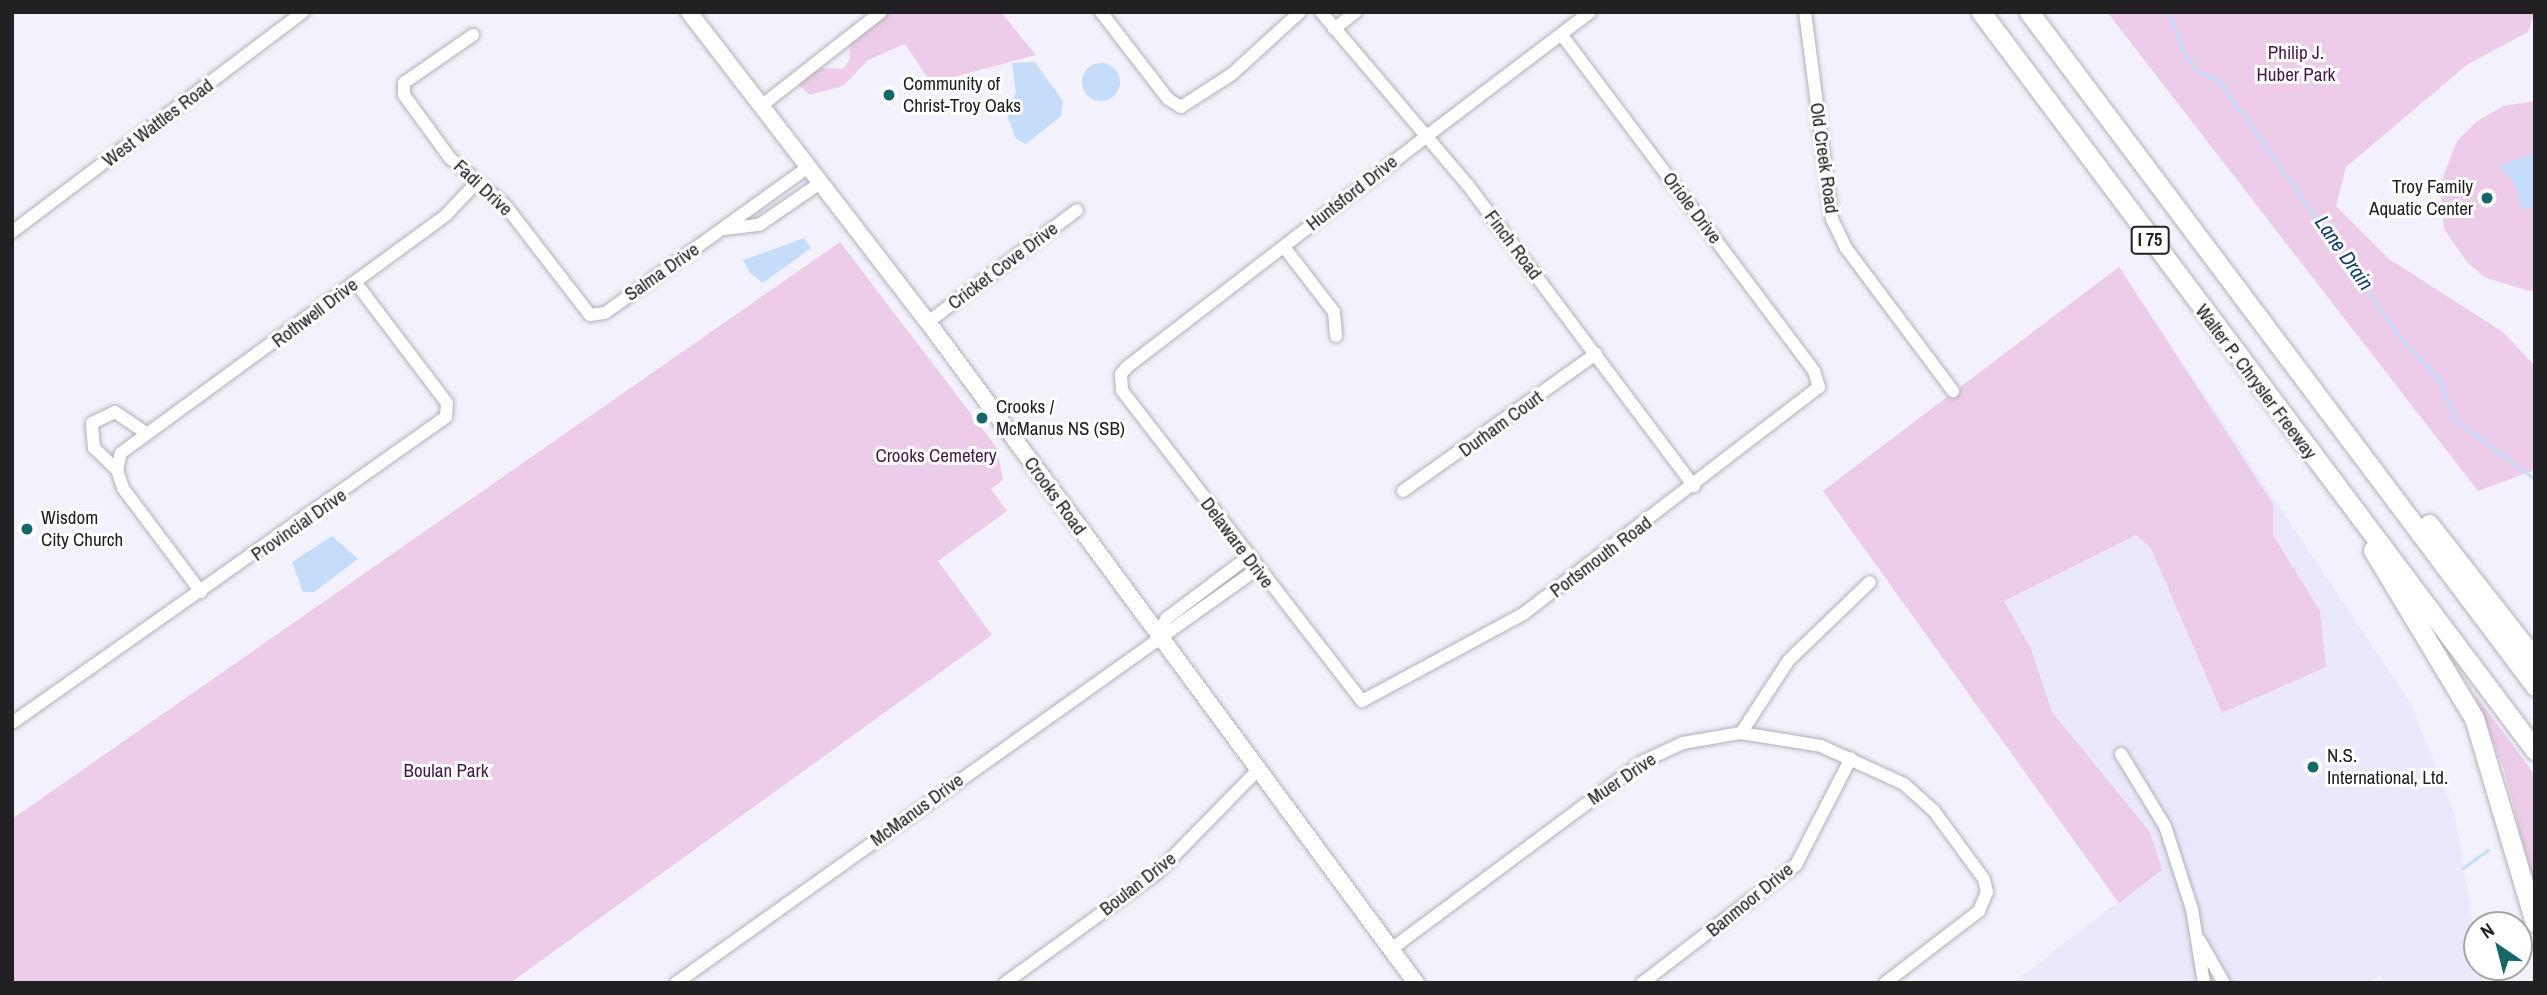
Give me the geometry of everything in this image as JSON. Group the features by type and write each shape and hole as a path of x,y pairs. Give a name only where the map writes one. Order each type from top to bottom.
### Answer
{"highway":[{"name":"Walter P. Chrysler Freeway","path":"1981,12 2359,520 2535,750"},
{"name":"Walter P. Chrysler Freeway","path":"2029,12 2535,686"},
{"path":"2369,465 2416,508 2535,659"},
{"path":"2359,520 2387,582 2474,718 2535,922"}],"main road":[{"name":"Crooks Road","path":"689,12 928,322 1156,636 1416,983"}],"street":[{"name":"West Wattles Road","path":"12,232 303,12"},
{"path":"761,106 881,12"},
{"path":"1101,12 1168,99 1181,107 1232,74 1300,12"},
{"name":"Finch Road","path":"1321,12 1424,137 1467,184 1694,486"},
{"path":"1334,29 1356,12"},
{"name":"Huntsford Drive","path":"1120,380 1127,366 1590,12"},
{"name":"Old Creek Road","path":"1805,12 1832,219 1846,248 1953,391"},
{"name":"Oriole Drive","path":"1561,34 1819,383"},
{"name":"Fadi Drive","path":"472,35 404,83 406,100 477,183 505,205 585,311 601,315"},
{"name":"Salma Drive","path":"601,315 807,167"},
{"name":"Rothwell Drive","path":"117,470 126,447 356,283 446,215 477,183"},
{"name":"Salma Drive","path":"724,229 759,225 820,183"},
{"name":"Cricket Cove Drive","path":"928,322 1077,210"},
{"path":"1284,247 1334,312 1336,336"},
{"name":"Provincial Drive","path":"12,723 446,417 447,403 356,283"},
{"name":"Durham Court","path":"1403,491 1595,354"},
{"name":"Delaware Drive","path":"1120,380 1257,569 1362,701"},
{"name":"Portsmouth Road","path":"1362,701 1514,620 1814,395 1819,383"},
{"path":"146,433 115,412 92,423 90,441 117,470 122,488 201,592"},
{"path":"1156,636 1167,618 1248,557"},
{"path":"1156,636 1176,631 1257,569"},
{"path":"1741,733 1789,660 1870,582"},
{"name":"McManus Drive","path":"676,983 1156,636"},
{"name":"Muer Drive","path":"1390,950 1644,761 1683,743 1741,733 1805,741 1851,758 1921,797 1984,879 1983,905 1885,983"},
{"path":"2121,754 2165,826 2198,938 2204,983"},
{"name":"Banmoor Drive","path":"1642,983 1796,865 1851,758"},
{"name":"Boulan Drive","path":"1005,983 1157,873 1257,771"},
{"path":"2198,938 2224,983"}],"shaded area":[{"path":"2119,267 2410,702 2455,815 2471,911 2463,911 2463,981 2483,983 2381,983 2381,976 2367,983 2013,983 2118,902 1823,491"}],"green space":[{"path":"890,12 1001,12 1036,55 931,83 905,44 868,60 843,86 810,95 797,84 815,68 843,69 850,59 849,42"},
{"name":"Philip J. Huber Park","path":"2107,12 2535,12 2528,32 2468,64 2346,167 2336,206 2389,259 2503,332 2535,366 2535,470 2478,491"},
{"name":"Troy Family Aquatic Center","path":"2535,101 2535,291 2529,291 2484,277 2467,262 2444,229 2440,185 2457,141 2476,122 2503,106"},
{"name":"Boulan Park","path":"840,242 997,448 1003,480 991,489 1007,511 938,561 992,635 510,983 12,983 12,819"},
{"path":"2119,267 2273,504 2273,535 2320,611 2326,667 2222,713 2151,548 2136,535 2004,601 2031,649 2052,712 2150,832 2162,870 2119,903 1823,491"},
{"path":"2474,693 2535,775 2535,892 2505,773"}],"water":[{"path":"1035,62 1063,101 1061,116 1026,144 1016,139 1007,115 1016,92 1012,63"},
{"path":"1101,63 1115,68 1120,82 1115,96 1101,101 1087,96 1082,82 1087,68"},
{"path":"2535,153 2535,206 2522,210 2514,182 2499,166"},
{"path":"804,238 811,248 763,283 750,273 743,260"},
{"path":"332,536 358,559 314,592 303,592 292,562"}],"waterway":[{"name":"Lane Drain","path":"2169,12 2187,57 2199,72 2219,80 2401,338 2440,380 2456,420 2535,479"},
{"path":"2463,868 2488,850"}],"place":[{"name":"Community of Christ-Troy Oaks","path":"889,95"},
{"name":"Troy Family Aquatic Center","path":"2487,198"},
{"name":"Crooks / McManus NS (SB)","path":"982,418"},
{"name":"Wisdom City Church","path":"27,529"},
{"name":"N.S. International, Ltd.","path":"2313,767"}],"park label":[{"name":"Crooks Cemetery","path":"936,456"}]}
